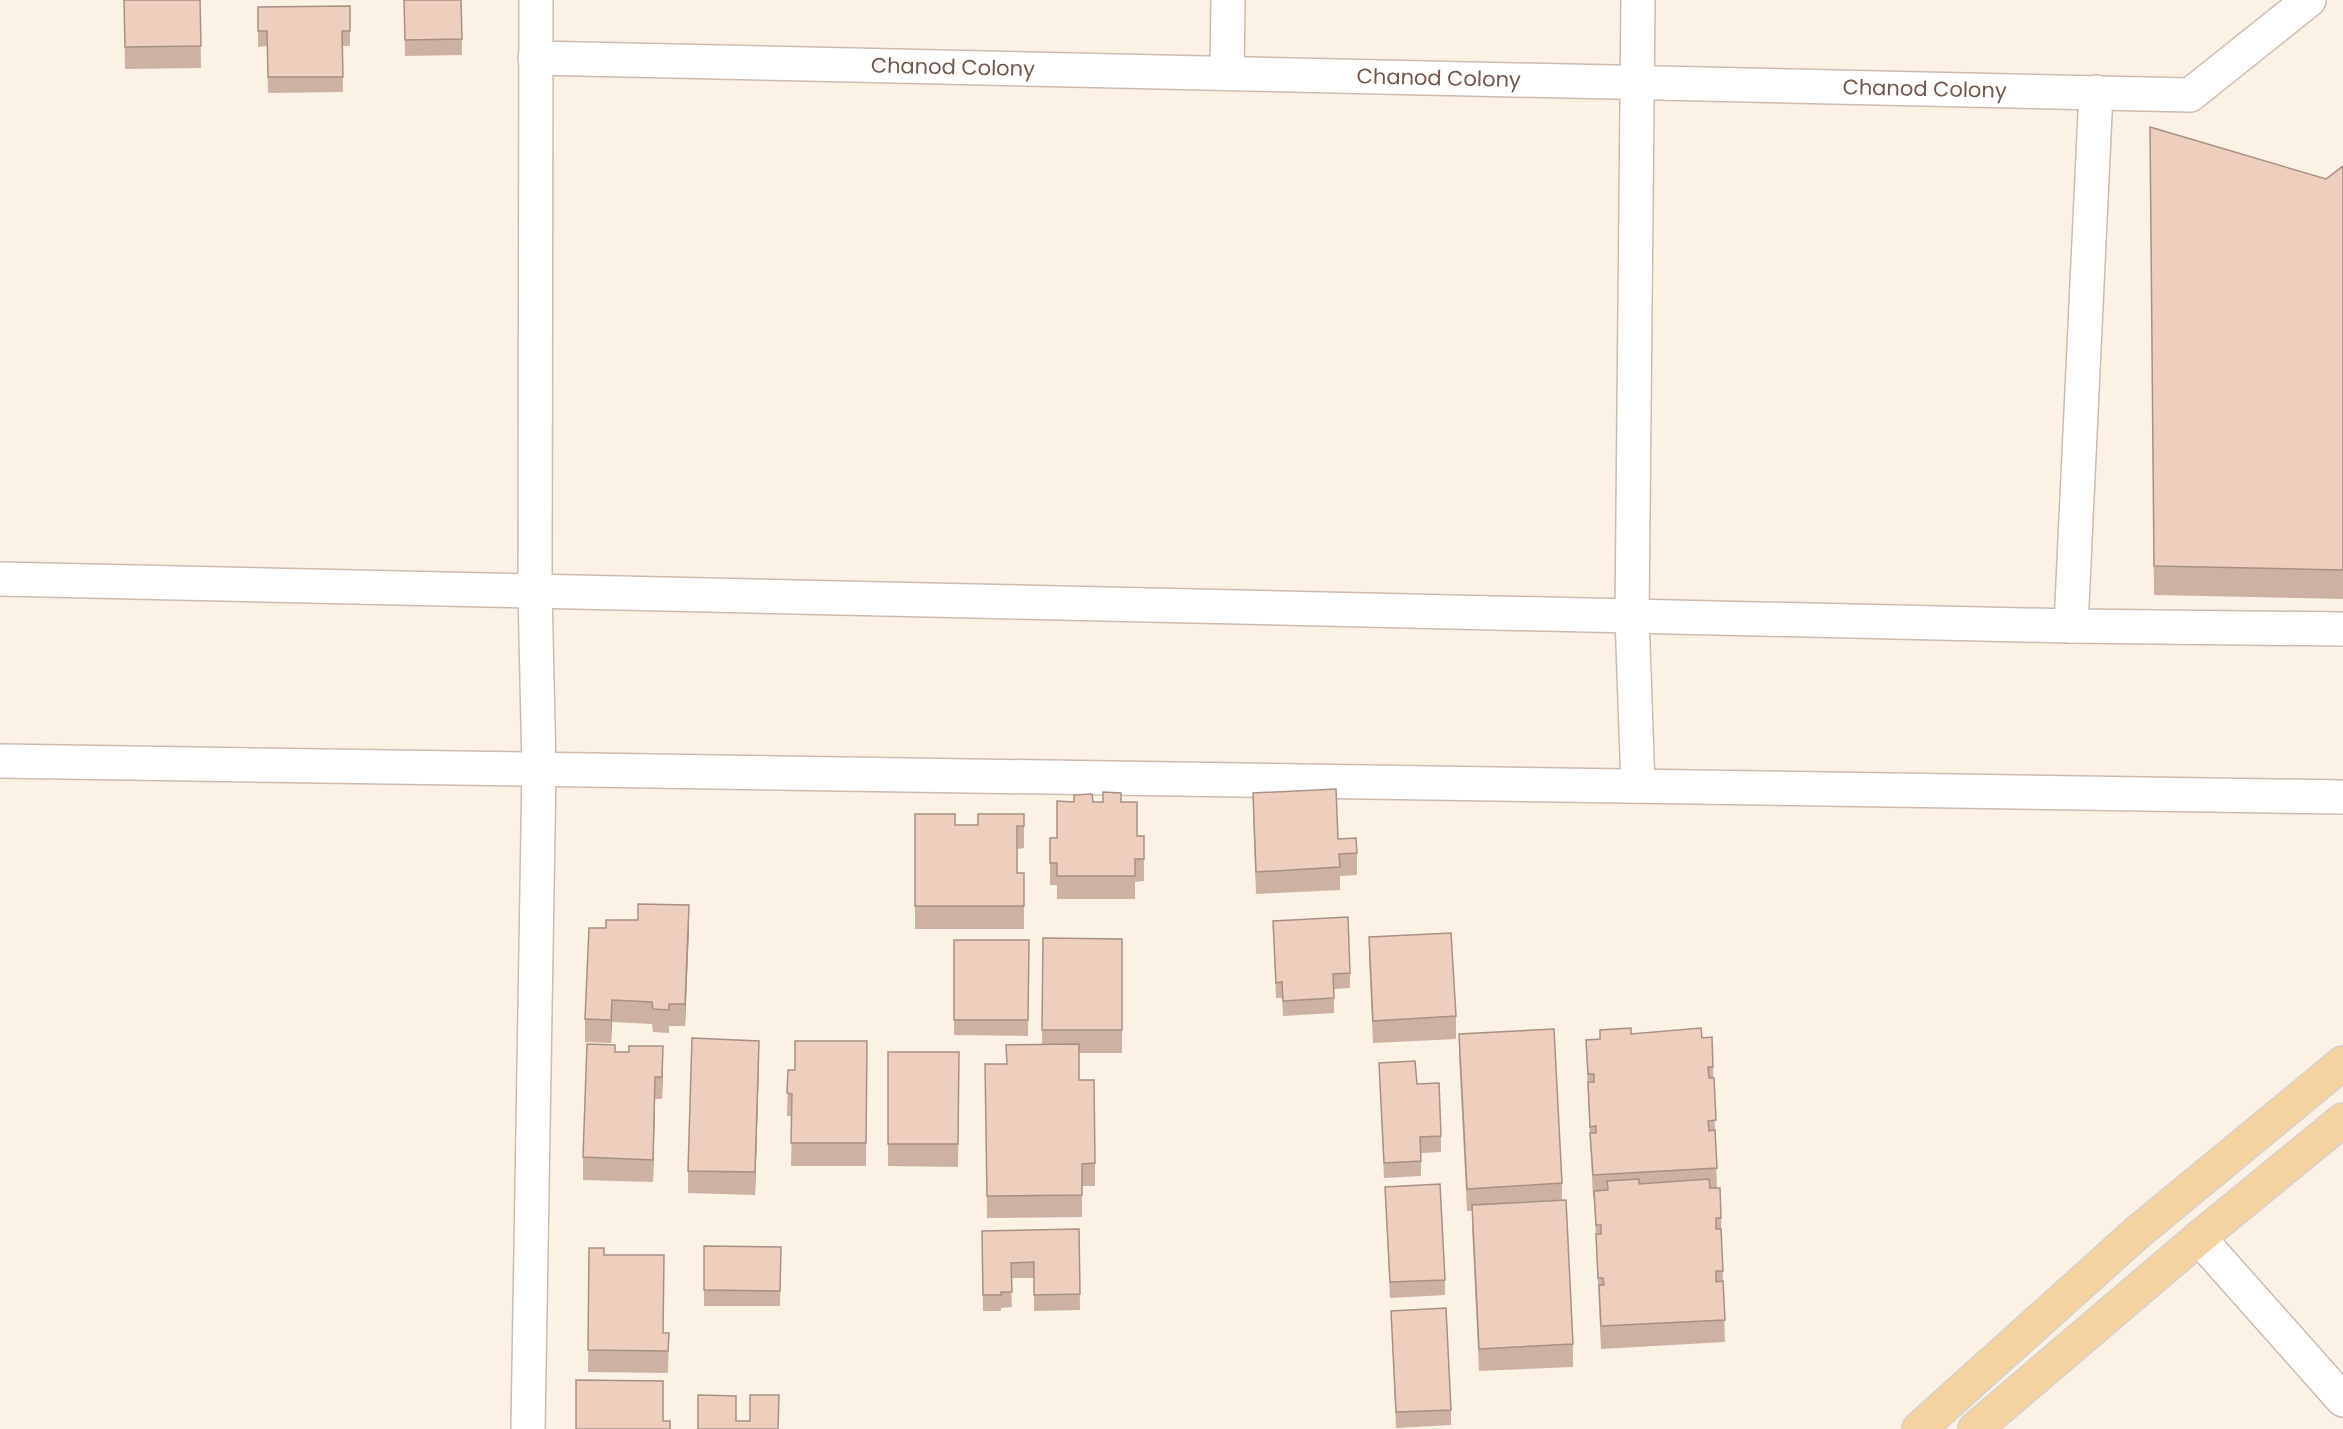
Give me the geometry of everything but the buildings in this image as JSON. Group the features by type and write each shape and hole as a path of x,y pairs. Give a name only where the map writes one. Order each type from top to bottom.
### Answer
{"main road":[{"path":"1919,1429 2138,1232 2343,1063"},
{"path":"1975,1429 2199,1238 2343,1120"}],"street":[{"path":"528,1429 539,769 535,591 536,0"},
{"path":"1227,73 1228,0"},
{"path":"1638,0 1632,616 1638,786"},
{"name":"Chanod Colony","path":"535,58 2190,95 2309,0"},
{"path":"2071,626 2096,92"},
{"path":"0,579 2071,626 2343,629"},
{"path":"0,760 2343,797"},
{"path":"2199,1238 2343,1400"}]}
